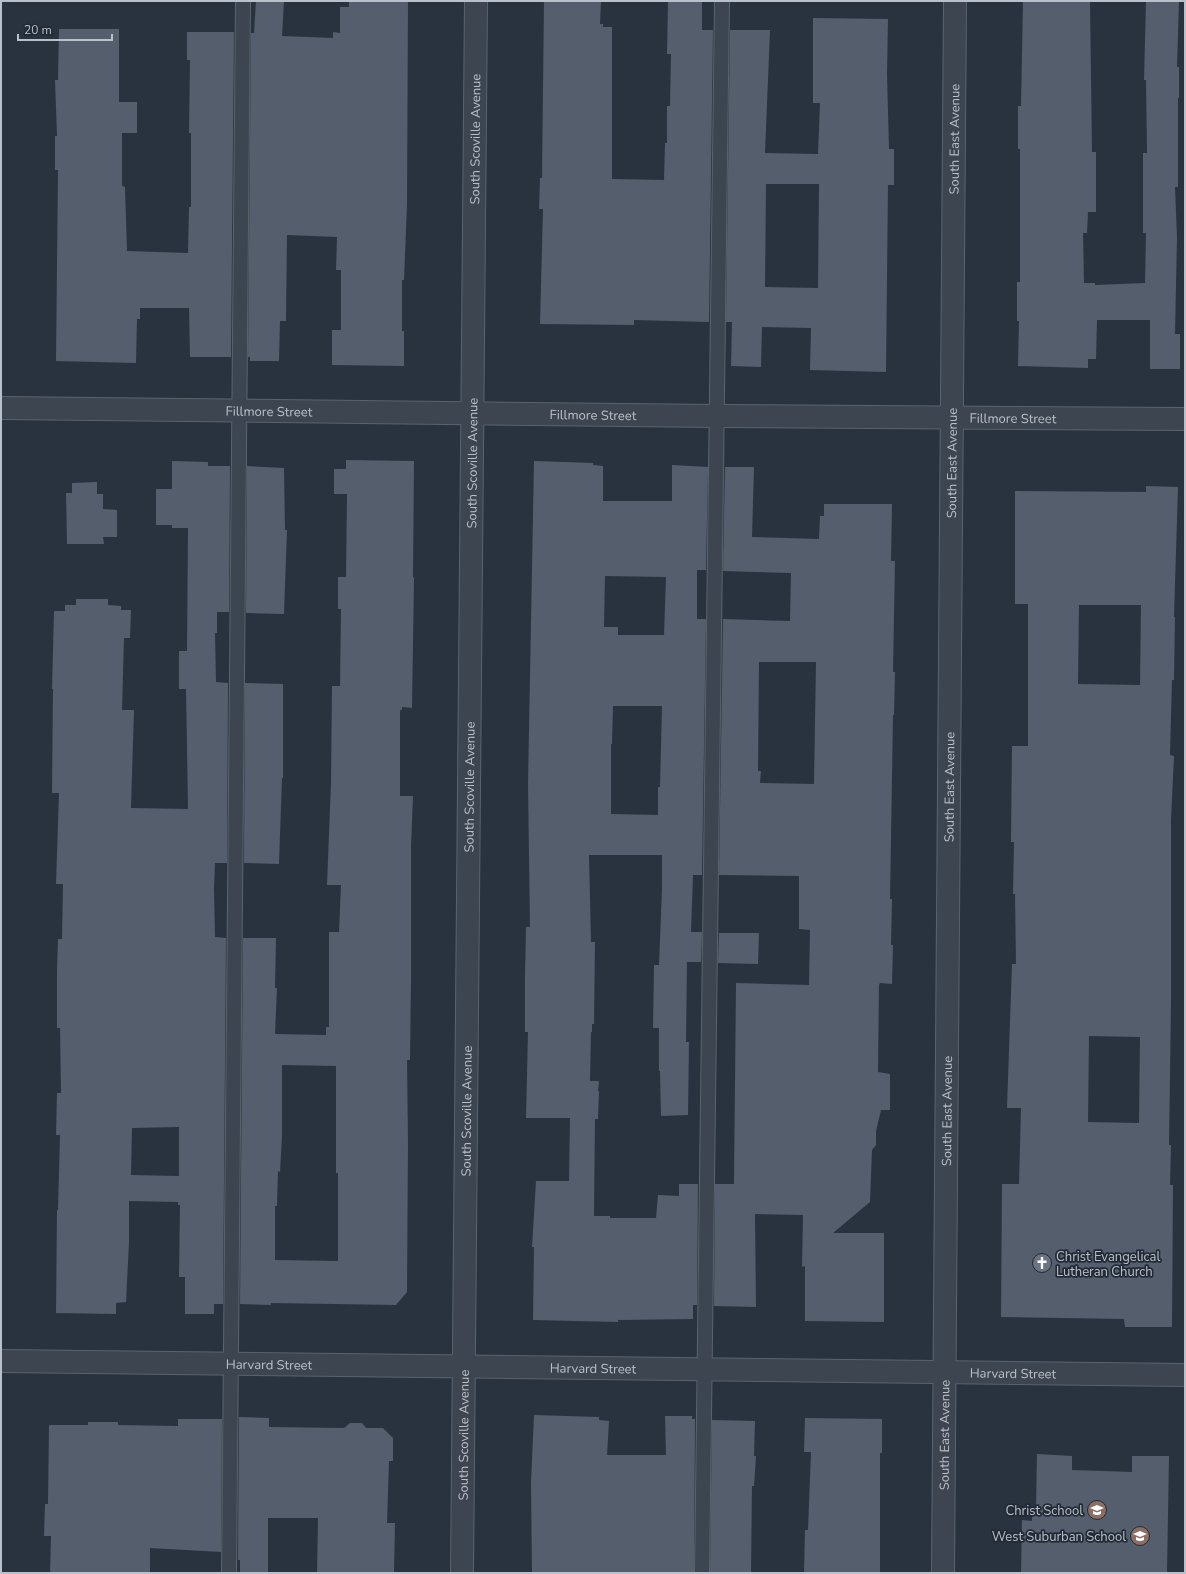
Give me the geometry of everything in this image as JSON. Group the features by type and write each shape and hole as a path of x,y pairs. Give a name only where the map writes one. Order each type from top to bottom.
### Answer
{"street":[{"name":"South Scoville Avenue","path":"462,1573 476,1"},
{"name":"South East Avenue","path":"943,1573 955,1"},
{"name":"Fillmore Street","path":"1,408 717,416 1185,419"},
{"name":"Harvard Street","path":"1,1361 1185,1375"}],"lane":[{"path":"229,1573 243,1"},
{"path":"702,1573 722,1"}],"building":[{"path":"256,1 284,1 282,36 333,38 333,32 340,33 340,7 349,7 349,1 408,1 407,205 404,280 402,280 404,366 332,365 332,330 341,330 341,270 336,270 337,237 287,235 286,321 280,321 279,361 250,361 250,357 248,357 251,33 254,33"},
{"path":"544,1 601,1 600,24 603,24 603,27 612,27 612,179 664,180 665,143 667,143 667,106 670,106 671,54 667,54 668,1 702,1 702,30 713,30 709,322 634,320 634,325 540,324 543,209 539,209 540,178 542,178"},
{"path":"1023,1 1090,1 1092,152 1096,152 1096,212 1088,212 1087,233 1083,233 1084,283 1095,283 1095,285 1145,283 1146,233 1143,233 1143,153 1147,153 1146,80 1144,80 1146,1 1179,1 1177,67 1179,67 1178,187 1175,187 1177,237 1175,334 1180,334 1180,369 1150,369 1150,320 1097,320 1096,359 1088,359 1088,368 1018,366 1019,321 1017,321 1017,282 1020,282 1020,149 1018,149 1018,106 1021,106"},
{"path":"813,18 888,19 887,74 889,149 894,149 894,185 888,185 886,372 810,370 811,328 762,327 761,367 731,366 732,322 726,322 730,30 770,30 765,153 818,154 820,103 813,103","holes":["766,184 819,184 818,288 765,287"]},
{"path":"59,29 119,29 119,102 137,102 137,133 122,133 122,186 125,187 127,251 188,253 189,207 191,207 191,133 189,133 190,60 187,60 187,32 234,32 231,357 190,357 189,308 140,308 140,319 137,319 136,363 56,361 58,170 55,170 55,136 57,136 55,80 58,80"},
{"path":"346,460 414,461 412,708 402,707 402,710 400,710 400,796 413,796 411,847 410,1060 407,1060 407,1292 396,1305 240,1304 243,938 276,938 275,988 277,988 275,1034 326,1035 326,1027 329,1027 329,932 339,932 341,885 327,885 331,783 332,686 340,686 341,609 338,609 338,577 346,577 347,494 334,494 334,469 346,469","holes":["282,1065 336,1066 338,1261 275,1260 275,1206 277,1206 278,1171 280,1172 282,1136"]},
{"path":"172,461 208,462 208,466 230,466 229,612 217,612 217,633 215,633 216,682 228,683 227,863 215,863 214,888 215,937 226,938 223,1304 214,1304 214,1314 185,1314 185,1277 179,1277 180,1205 178,1205 178,1202 129,1201 129,1242 126,1302 116,1303 116,1314 56,1313 57,1210 60,1135 56,1135 57,1093 61,1093 60,1028 57,1028 57,970 58,939 62,939 63,884 56,884 59,793 52,793 54,611 65,611 65,605 76,605 76,599 108,599 108,605 121,606 121,610 131,610 130,638 124,638 122,710 134,710 131,808 188,809 186,689 179,689 179,651 187,651 188,528 172,528 172,525 156,525 156,489 172,489","holes":["179,1127 179,1176 131,1175 132,1128"]},
{"path":"534,461 593,463 593,465 603,466 603,501 672,501 672,465 708,467 706,570 697,570 697,619 706,619 702,875 693,875 691,932 702,932 701,962 687,962 686,1042 689,1042 688,1115 661,1116 659,1028 653,1028 654,965 659,965 662,855 589,855 591,942 595,942 594,1024 592,1024 591,1032 590,1081 599,1081 598,1119 595,1119 594,1216 610,1216 610,1218 656,1218 658,1195 679,1196 679,1184 698,1184 697,1305 693,1305 693,1319 618,1320 618,1322 533,1320 534,1247 532,1247 536,1181 569,1181 570,1118 526,1118 528,1032 525,1032 526,927 530,927 528,784","holes":["605,576 666,577 664,635 618,635 618,627 604,627","613,706 662,706 658,815 611,814 611,744"]},
{"path":"247,466 284,468 285,530 287,530 284,614 246,613"},
{"path":"725,467 754,467 752,537 819,539 820,516 824,516 824,504 892,504 891,561 895,561 893,672 895,672 890,899 892,899 891,945 893,945 892,984 880,983 879,985 878,1072 890,1074 890,1110 881,1110 876,1131 876,1145 872,1150 870,1202 833,1233 884,1233 884,1322 805,1321 805,1266 802,1267 803,1215 755,1214 756,1307 714,1306 715,1184 734,1184 736,983 809,985 810,930 799,929 799,876 719,875 723,619 790,621 791,573 723,571","holes":["759,662 816,662 814,784 760,783 761,771 758,771"]},
{"path":"97,482 97,494 103,494 103,509 117,510 117,537 103,537 104,544 67,544 66,493 72,493 72,483"},
{"path":"1146,486 1178,487 1174,617 1174,680 1172,680 1170,755 1174,756 1171,820 1169,1145 1171,1145 1170,1185 1173,1185 1172,1327 1125,1327 1124,1319 1001,1317 1002,1184 1019,1184 1021,1108 1007,1108 1012,964 1016,964 1015,894 1013,894 1014,842 1011,842 1012,746 1028,746 1028,604 1015,604 1015,491 1146,492","holes":["1079,605 1141,605 1140,685 1078,684","1089,1036 1140,1037 1139,1123 1088,1122"]},
{"path":"245,683 283,684 283,778 279,864 244,863"},
{"path":"719,933 759,933 758,964 718,963"},
{"path":"534,1415 599,1417 599,1420 609,1421 607,1455 666,1455 665,1416 692,1416 692,1419 695,1419 694,1573 532,1573 531,1483"},
{"path":"239,1417 269,1418 269,1427 344,1428 350,1423 362,1423 366,1428 383,1428 393,1438 393,1461 389,1461 387,1523 395,1523 394,1573 317,1573 318,1518 268,1518 268,1573 240,1573 240,1560 238,1560"},
{"path":"805,1418 882,1419 882,1453 880,1453 880,1573 804,1573 805,1530 808,1530 811,1452 804,1452"},
{"path":"178,1419 222,1419 221,1552 150,1548 150,1573 50,1573 51,1536 44,1536 45,1504 48,1504 49,1425 88,1425 88,1422 118,1422 118,1425 178,1426"},
{"path":"712,1420 755,1421 754,1456 756,1456 754,1486 752,1486 751,1573 710,1573"},
{"path":"1037,1454 1072,1456 1072,1470 1132,1472 1132,1456 1169,1456 1167,1573 1021,1573 1022,1520 1032,1521 1032,1507 1036,1507"}],"place":[{"name":"Christ Evangelical Lutheran Church","path":"1042,1263"},
{"name":"Christ School","path":"1097,1510"},
{"name":"West Suburban School","path":"1140,1536"}]}
